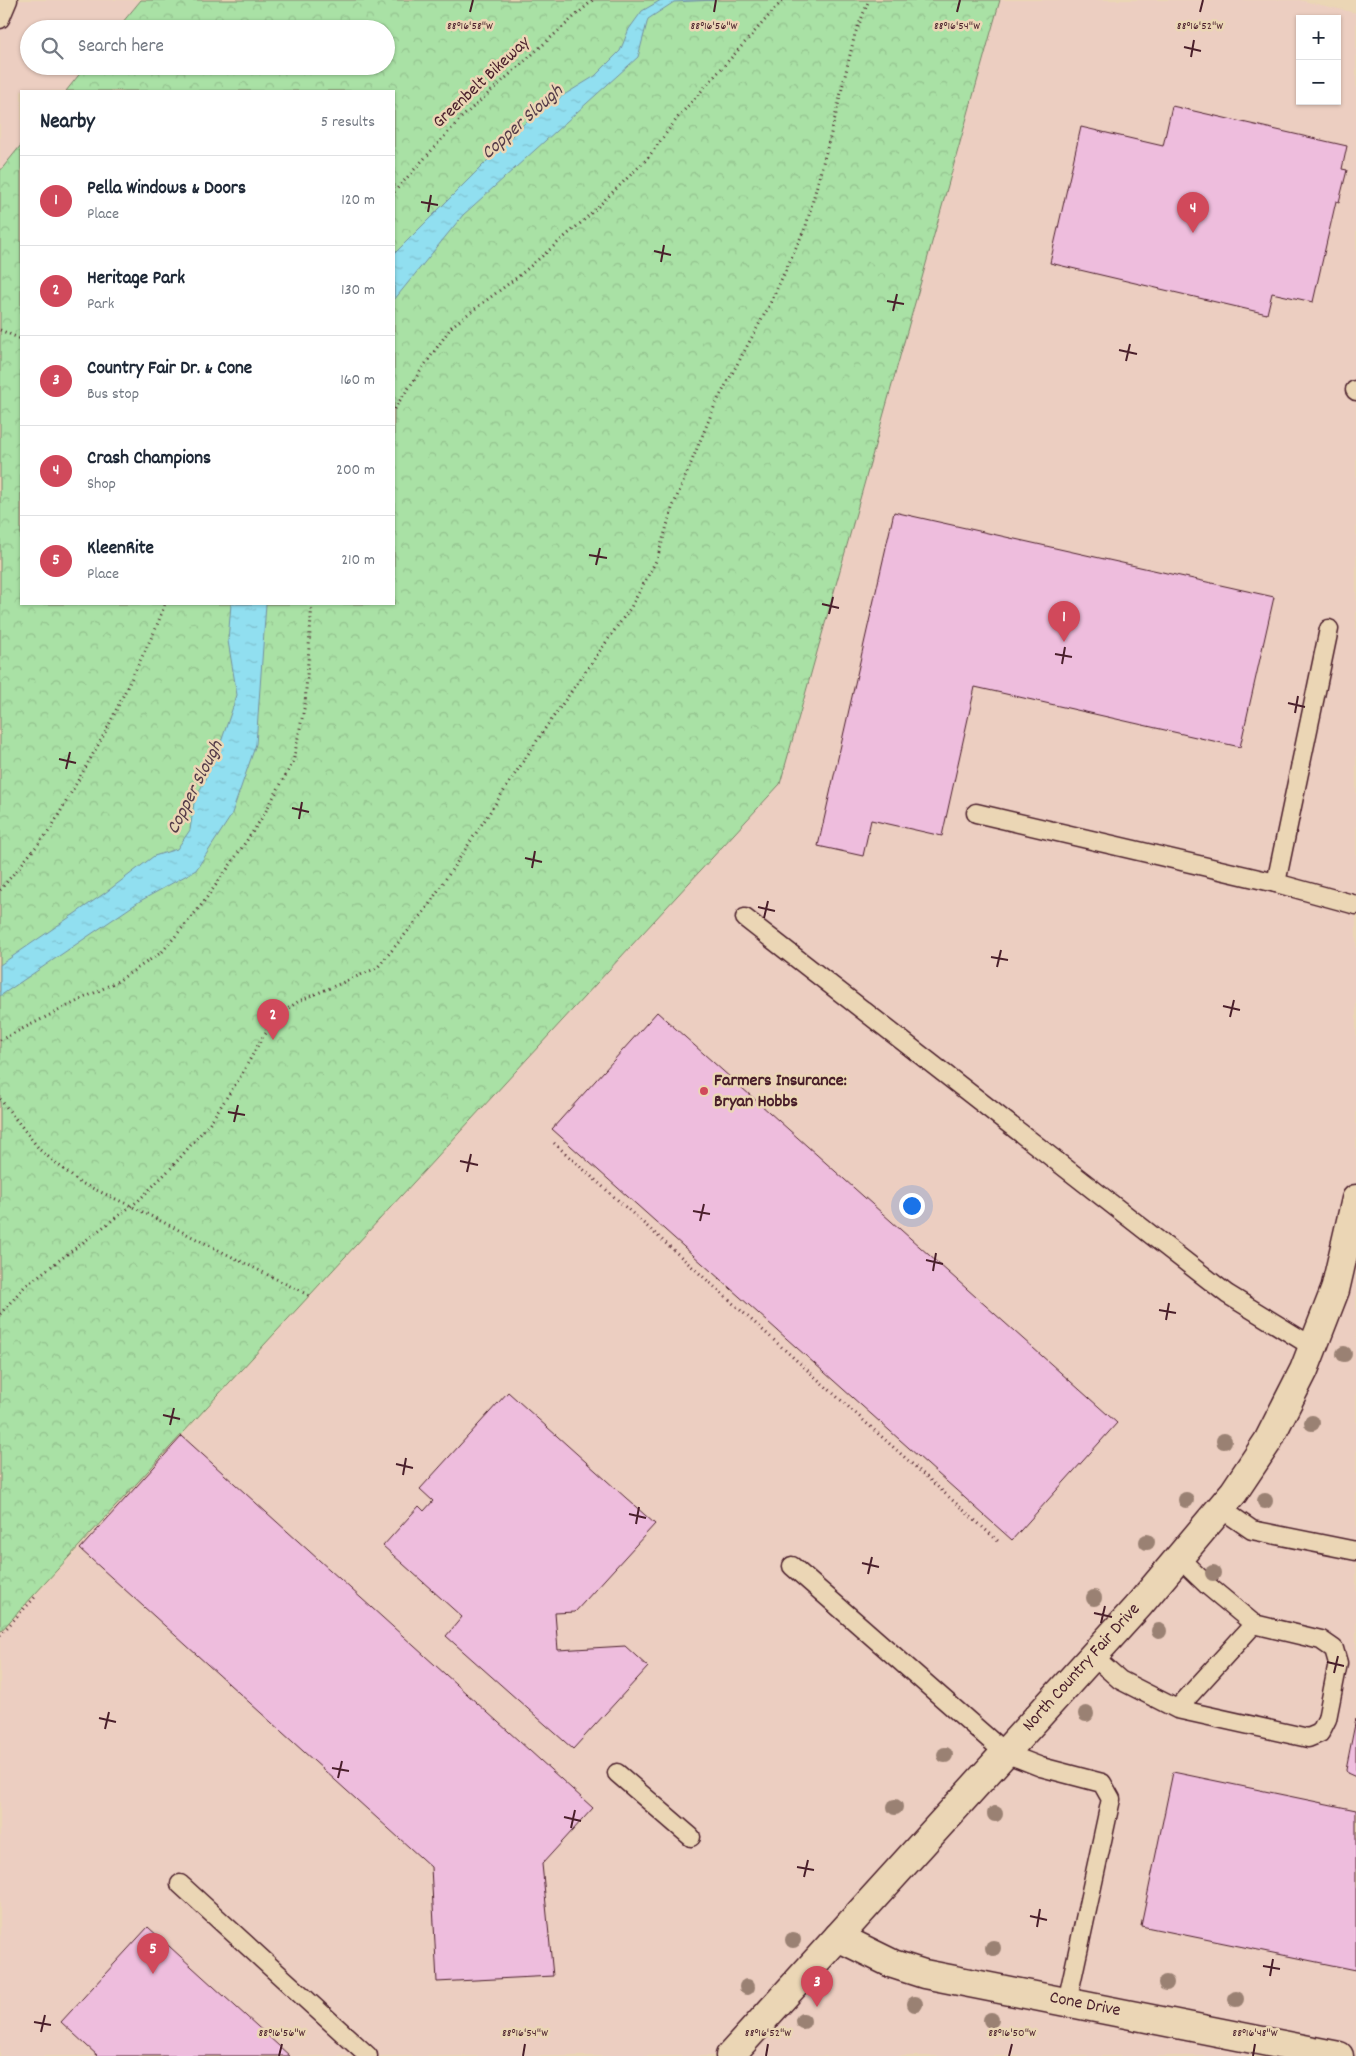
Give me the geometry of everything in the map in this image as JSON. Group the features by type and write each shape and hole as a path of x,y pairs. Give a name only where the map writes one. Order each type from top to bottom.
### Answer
{"street":[{"name":"North Country Fair Drive","path":"730,2056 1093,1656 1220,1508 1268,1441 1304,1370 1335,1290 1356,1199"},
{"name":"Cone Drive","path":"838,1937 893,1964 924,1974 1339,2056"}],"lane":[{"path":"0,19 8,0"},
{"path":"1276,883 1329,629"},
{"path":"976,813 1276,883 1356,904"},
{"path":"745,918 1227,1294 1313,1347"},
{"path":"1220,1508 1252,1530 1356,1551"},
{"path":"1093,1656 1120,1680 1177,1710 1308,1738 1320,1732 1327,1719 1338,1663 1334,1649 1321,1640 1254,1624 1179,1558"},
{"path":"792,1566 1005,1753 1042,1767 1102,1782 1111,1799 1067,2002"},
{"path":"1177,1710 1254,1624"},
{"path":"617,1773 691,1837"},
{"path":"180,1884 368,2056"}],"path":[{"name":"Greenbelt Bikeway","path":"395,191 461,118 593,0"},
{"path":"395,408 452,326 519,276 583,221 647,160 679,116 783,0"},
{"path":"0,1314 25,1286 132,1206 172,1167 209,1124 239,1079 262,1038 283,1012 299,1001 378,968 424,912 544,730 631,607 657,559 672,510 715,404 769,306 806,226 855,34 869,0"},
{"path":"0,330 20,339"},
{"path":"0,890 50,830 106,731 156,628 165,605"},
{"path":"0,1040 118,981 162,952 200,907 226,871 262,818 293,762 305,704 312,605"},
{"path":"0,1099 40,1150 79,1182 132,1206 310,1296"},
{"path":"554,1143 998,1541"},
{"path":"0,1635 37,1595"}],"shaded area":[{"path":"0,0 141,0 124,20 20,20 20,75 79,75 67,90 20,90 20,146 0,171"},
{"path":"1000,0 1299,0 1356,13 1356,2056 0,2056 0,1634 780,784"}],"green space":[{"path":"141,0 1000,0 780,784 0,1632 0,171 20,146 20,605 395,605 395,90 67,90 79,75 395,75 395,20 124,20"}],"water":[{"path":"661,0 715,0 674,2 648,19 638,57 463,215 395,299 395,253 536,112 595,76 620,51 629,29 642,11"},
{"path":"231,605 266,605 256,744 231,816 196,870 140,901 0,996 0,965 105,893 154,856 177,849 190,830 194,803 218,751 237,695 228,641"}],"building":[{"path":"1172,106 1347,146 1342,169 1347,170 1339,202 1336,201 1313,302 1272,293 1267,314 1050,263 1081,127 1163,146"},
{"path":"894,512 1274,597 1240,747 975,687 942,836 871,820 863,856 818,846"},
{"path":"657,1012 1117,1423 1012,1540 552,1129"},
{"path":"508,1392 655,1524 575,1612 555,1613 558,1650 625,1646 648,1667 573,1749 446,1636 462,1617 383,1546 419,1506 424,1511 433,1501 420,1489"},
{"path":"182,1436 593,1808 542,1864 553,1976 437,1982 431,1867 80,1549"},
{"path":"1356,1719 1356,1777 1347,1773 1346,1769"},
{"path":"1173,1772 1356,1810 1356,1970 1141,1926"},
{"path":"148,1927 290,2056 98,2056 61,2022"}],"place":[{"name":"Crash Champions","path":"1193,233"},
{"name":"Pella Windows & Doors","path":"1064,642"},
{"name":"Heritage Park","path":"273,1040"},
{"name":"Farmers Insurance: Bryan Hobbs","path":"704,1091"},
{"name":"KleenRite","path":"153,1974"},
{"name":"Country Fair Dr. & Cone","path":"817,2007"}],"water label":[{"name":"Copper Slough","path":"523,123"},
{"name":"Copper Slough","path":"196,788"}]}
